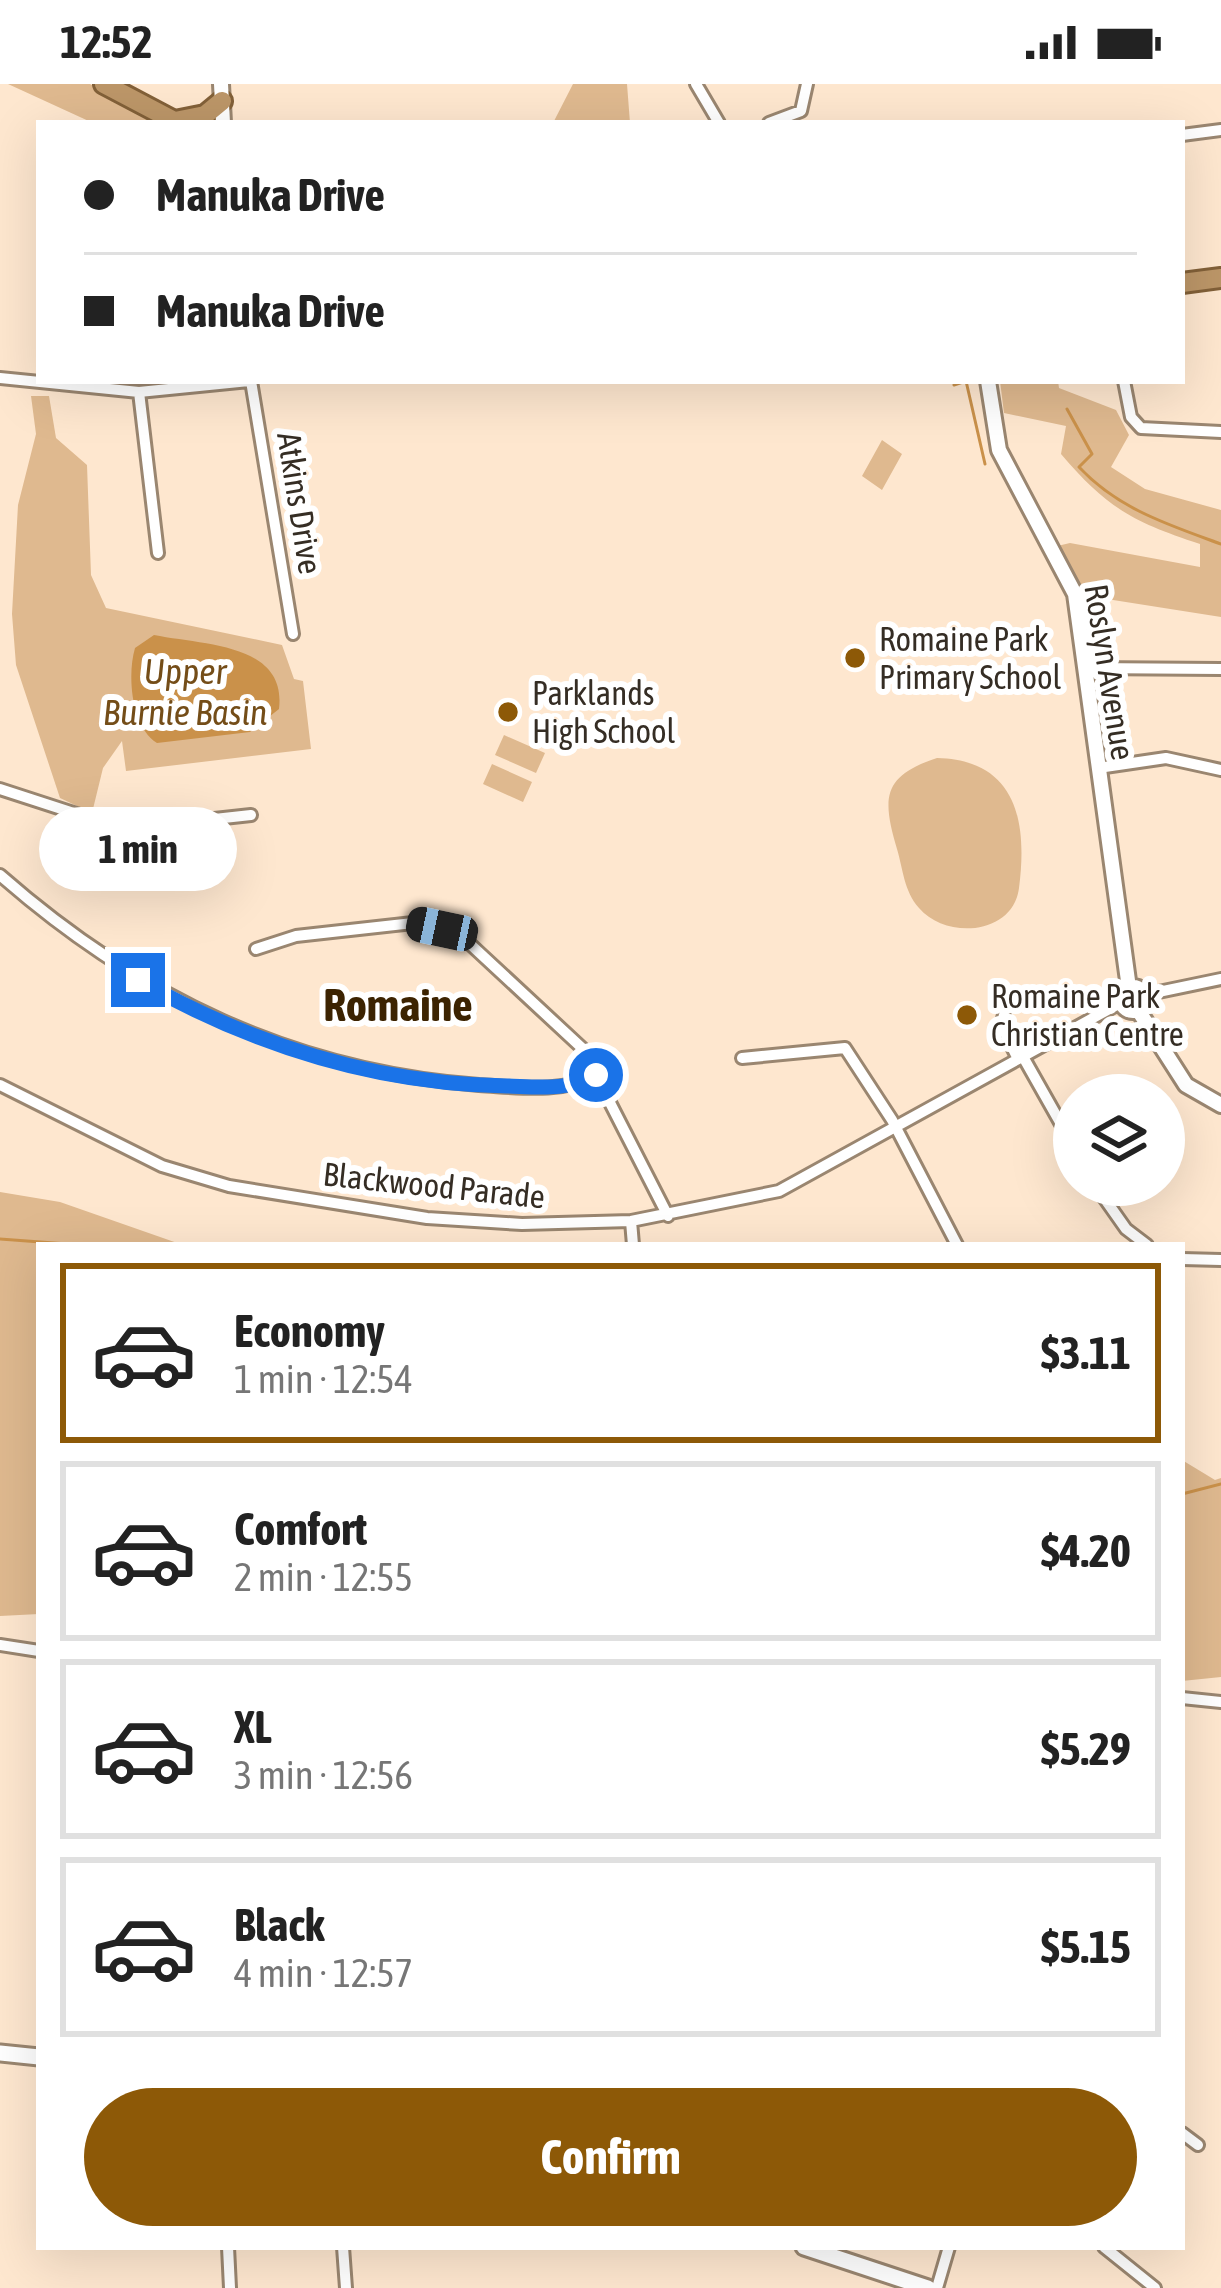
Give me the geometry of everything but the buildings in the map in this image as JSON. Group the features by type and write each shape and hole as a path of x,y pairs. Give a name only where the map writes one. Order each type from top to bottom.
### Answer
{"highway":[{"path":"104,84 173,120"},
{"path":"185,120 205,115 222,93"},
{"path":"1185,284 1221,278"}],"main road":[{"path":"0,2053 36,2057"},
{"path":"813,2250 928,2288"}],"street":[{"path":"695,84 717,120"},
{"path":"777,120 801,111 807,84"},
{"path":"1185,135 1221,130"},
{"path":"0,378 36,382"},
{"path":"60,384 139,392 220,384"},
{"name":"Atkins Drive","path":"251,384 293,634"},
{"name":"Roslyn Avenue","path":"988,384 999,450 1075,594 1125,995"},
{"path":"1125,384 1131,417 1141,428 1221,432"},
{"path":"139,392 158,553"},
{"path":"1086,668 1221,669"},
{"path":"1098,768 1166,758 1221,770"},
{"path":"0,789 123,829 250,815"},
{"path":"0,875 102,958 182,1005 268,1043 425,1081 571,1087 596,1075"},
{"path":"256,949 358,928 413,923 442,929 470,944 581,1048 668,1216"},
{"path":"1141,1002 1221,979"},
{"path":"1125,995 1141,1002 1186,1085 1221,1105"},
{"name":"Blackwood Parade","path":"0,1085 162,1166 229,1186 451,1220 631,1221 779,1191 1125,995"},
{"path":"1004,1015 1001,1025 1053,1112"},
{"path":"742,1058 845,1048 896,1127 955,1242"},
{"path":"1110,1206 1126,1229 1143,1242"},
{"path":"631,1221 633,1242"},
{"path":"1185,1258 1221,1260"},
{"path":"0,1645 36,1651"},
{"path":"1185,1698 1221,1702"},
{"path":"1185,2135 1198,2145"},
{"path":"228,2250 230,2288"},
{"path":"343,2250 346,2288"},
{"path":"937,2288 948,2250"},
{"path":"1108,2250 1155,2288"}],"shaded area":[{"path":"8,84 90,84 156,120 86,120"},
{"path":"573,84 627,84 630,120 555,120"},
{"path":"1000,384 1058,384 1116,410 1129,435 1111,467 1145,489 1221,510 1221,617 1075,594 1053,547 1070,543 1200,567 1200,544 1139,520 1093,488 1061,454 1066,426 1004,413"},
{"path":"31,396 49,396 56,438 87,465 91,575 106,608 282,645 294,679 303,681 311,749 126,771 122,741 103,768 92,813 60,798 16,665 12,614 18,505 36,434"},
{"path":"882,440 902,454 882,490 862,476"},
{"path":"504,735 545,753 536,773 495,755"},
{"path":"937,758 984,769 1000,782 1018,817 1021,863 1014,904 1005,915 977,928 945,925 919,908 907,887 889,816 896,781"},
{"path":"492,764 532,782 523,802 483,784"},
{"path":"0,1192 60,1202 174,1242 36,1242 36,1614 0,1616"},
{"path":"1185,1462 1215,1480 1221,1478 1221,1677 1185,1681"}],"water":[{"name":"Upper Burnie Basin","path":"154,635 217,645 256,659 278,687 279,709 250,732 157,743 141,725 131,672 135,648"}],"waterway":[{"path":"967,384 985,464"},
{"path":"1067,409 1092,454 1079,467 1094,482 1145,514 1221,544"},
{"path":"0,1239 40,1242"},
{"path":"1185,1493 1221,1484"}],"place":[{"name":"Romaine Park Primary School","path":"855,658"},
{"name":"Parklands High School","path":"508,712"},
{"name":"Romaine Park Christian Centre","path":"967,1015"}],"district":[{"name":"Romaine","path":"398,1005"}],"route":[{"path":"138,980 238,1031 368,1071 497,1086 571,1087 596,1075"}]}
